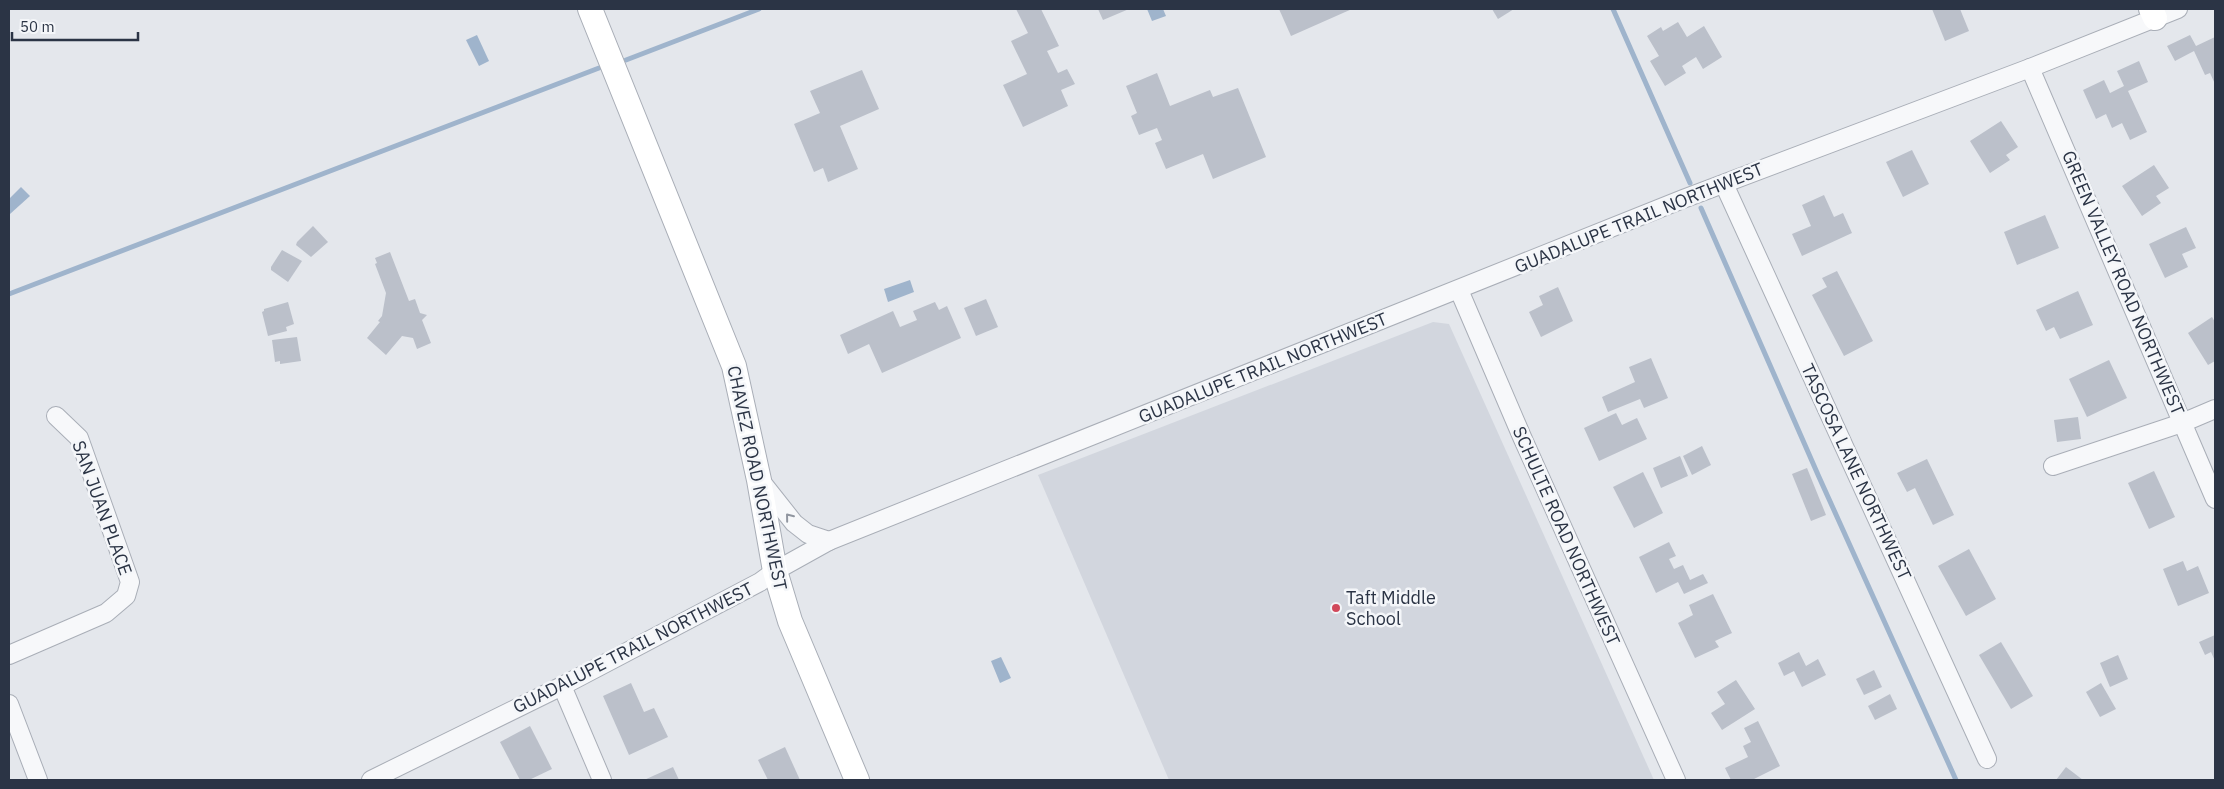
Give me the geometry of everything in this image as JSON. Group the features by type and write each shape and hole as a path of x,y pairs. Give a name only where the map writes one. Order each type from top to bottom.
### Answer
{"street":[{"name":"CHAVEZ ROAD NORTHWEST","path":"590,9 734,366 759,480 776,571 790,621 857,780"},
{"name":"GUADALUPE TRAIL NORTHWEST","path":"371,780 562,686 760,582 829,541 1724,184 2030,68 2153,13 2178,9"},
{"name":"GREEN VALLEY ROAD NORTHWEST","path":"2030,68 2215,499"},
{"name":"TASCOSA LANE NORTHWEST","path":"1724,184 1987,759"},
{"name":"SCHULTE ROAD NORTHWEST","path":"1459,290 1522,437 1676,780"},
{"path":"2053,466 2182,423 2215,409"},
{"name":"SAN JUAN PLACE","path":"9,655 106,613 126,596 130,582 79,438 56,416"},
{"path":"759,480 794,523 808,534 829,541"},
{"path":"562,686 602,780"},
{"path":"9,704 38,780"}],"shaded area":[{"name":"Taft Middle School","path":"1433,322 1449,324 1654,780 1169,780 1038,475"}],"water":[{"path":"1147,9 1163,9 1166,16 1152,21"},
{"path":"477,35 489,61 479,66 466,40"},
{"path":"21,187 30,196 10,214 9,199"},
{"path":"910,280 914,292 888,302 884,289"},
{"path":"1001,657 1011,678 1000,683 991,661"}],"building":[{"path":"1016,9 1041,9 1059,46 1047,51 1058,73 1067,69 1075,84 1061,90 1068,106 1023,127 1003,85 1027,74 1011,41 1028,33"},
{"path":"1098,9 1129,9 1103,20"},
{"path":"1279,9 1352,9 1291,36"},
{"path":"1492,9 1514,9 1498,19"},
{"path":"1932,9 1960,9 1969,31 1945,41"},
{"path":"1678,22 1687,37 1704,26 1722,57 1703,69 1696,57 1682,66 1686,73 1665,86 1650,61 1659,56 1647,36 1661,27 1663,31"},
{"path":"2190,35 2196,46 2215,37 2215,84 2210,73 2205,75 2194,51 2175,61 2167,46"},
{"path":"2139,61 2148,82 2128,91 2147,132 2130,140 2122,123 2112,128 2106,114 2096,119 2083,90 2104,80 2110,93 2124,86 2117,71"},
{"path":"862,70 879,109 840,126 858,169 828,182 823,168 814,172 794,124 820,113 810,91"},
{"path":"1157,73 1170,106 1210,90 1213,97 1238,88 1266,157 1213,179 1203,154 1166,169 1155,143 1162,140 1157,128 1139,135 1131,116 1137,113 1126,86"},
{"path":"2001,121 2018,147 2006,155 2010,160 1990,173 1970,141"},
{"path":"1912,150 1929,184 1903,197 1886,162"},
{"path":"2154,165 2169,188 2156,196 2161,203 2142,216 2122,186"},
{"path":"1824,195 1834,217 1843,213 1852,233 1802,256 1792,234 1811,226 1802,205"},
{"path":"2045,215 2059,248 2017,265 2004,232"},
{"path":"313,226 328,242 311,257 296,245"},
{"path":"2186,227 2196,248 2182,254 2188,267 2165,278 2149,244"},
{"path":"282,250 302,261 288,282 271,270"},
{"path":"390,252 409,301 415,299 420,313 427,315 422,320 431,343 417,349 413,338 402,336 386,355 367,338 380,322 378,321 382,316 386,293 375,264 377,263 375,258"},
{"path":"1837,271 1873,341 1844,356 1812,295 1827,287 1822,278"},
{"path":"1558,287 1573,321 1541,337 1529,312 1543,305 1539,296"},
{"path":"2078,291 2093,325 2060,339 2054,327 2046,331 2036,310"},
{"path":"986,299 998,327 976,336 964,308"},
{"path":"288,302 294,324 286,327 287,331 268,336 262,312 264,309"},
{"path":"935,302 939,310 947,306 961,338 882,373 869,344 848,354 840,335 893,311 900,327 917,320 913,311"},
{"path":"2212,317 2215,322 2215,361 2208,365 2188,333"},
{"path":"297,337 301,361 280,364 280,361 275,362 272,340"},
{"path":"1651,358 1668,398 1644,408 1640,399 1608,412 1602,397 1635,382 1629,367"},
{"path":"2109,360 2127,398 2087,417 2069,379"},
{"path":"1616,413 1622,425 1637,418 1647,439 1599,461 1584,428"},
{"path":"2078,417 2081,439 2057,442 2054,420"},
{"path":"1702,446 1711,465 1692,475 1683,456"},
{"path":"1680,456 1688,476 1661,488 1653,468"},
{"path":"1927,459 1954,515 1933,525 1915,488 1907,492 1897,473"},
{"path":"1807,468 1826,515 1811,521 1792,474"},
{"path":"2154,471 2175,517 2149,529 2128,483"},
{"path":"1643,472 1663,513 1634,528 1613,487"},
{"path":"1669,542 1676,556 1669,559 1674,569 1683,565 1690,580 1703,574 1708,583 1684,594 1678,582 1656,593 1639,557"},
{"path":"1969,549 1996,599 1966,616 1938,566"},
{"path":"2183,561 2187,571 2198,566 2209,593 2178,606 2163,569"},
{"path":"1713,594 1732,633 1715,641 1719,647 1695,658 1678,623 1693,615 1689,605"},
{"path":"2215,635 2215,661 2211,652 2205,655 2199,642"},
{"path":"2001,642 2033,696 2011,709 1979,655"},
{"path":"1799,652 1806,666 1818,659 1826,675 1802,687 1794,671 1784,676 1778,663"},
{"path":"2118,655 2128,679 2110,687 2100,663"},
{"path":"1874,670 1882,687 1864,695 1856,679"},
{"path":"1736,680 1755,709 1722,730 1711,713 1725,704 1717,692"},
{"path":"631,683 644,712 654,708 668,737 629,755 603,696"},
{"path":"2101,683 2116,709 2100,717 2086,692"},
{"path":"1890,694 1897,709 1875,720 1868,706"},
{"path":"1758,721 1780,766 1752,780 1731,780 1725,768 1748,757 1743,746 1751,742 1744,728"},
{"path":"530,726 552,769 529,780 520,780 500,742"},
{"path":"785,747 800,780 768,780 758,760"},
{"path":"673,767 679,780 644,780"},
{"path":"2066,767 2083,780 2056,780"}],"waterway":[{"path":"626,60 759,9"},
{"path":"1613,9 1690,183"},
{"path":"9,294 599,68"},
{"path":"1701,208 1819,477 1956,780"}],"place":[{"name":"Taft Middle School","path":"1336,608"}]}
